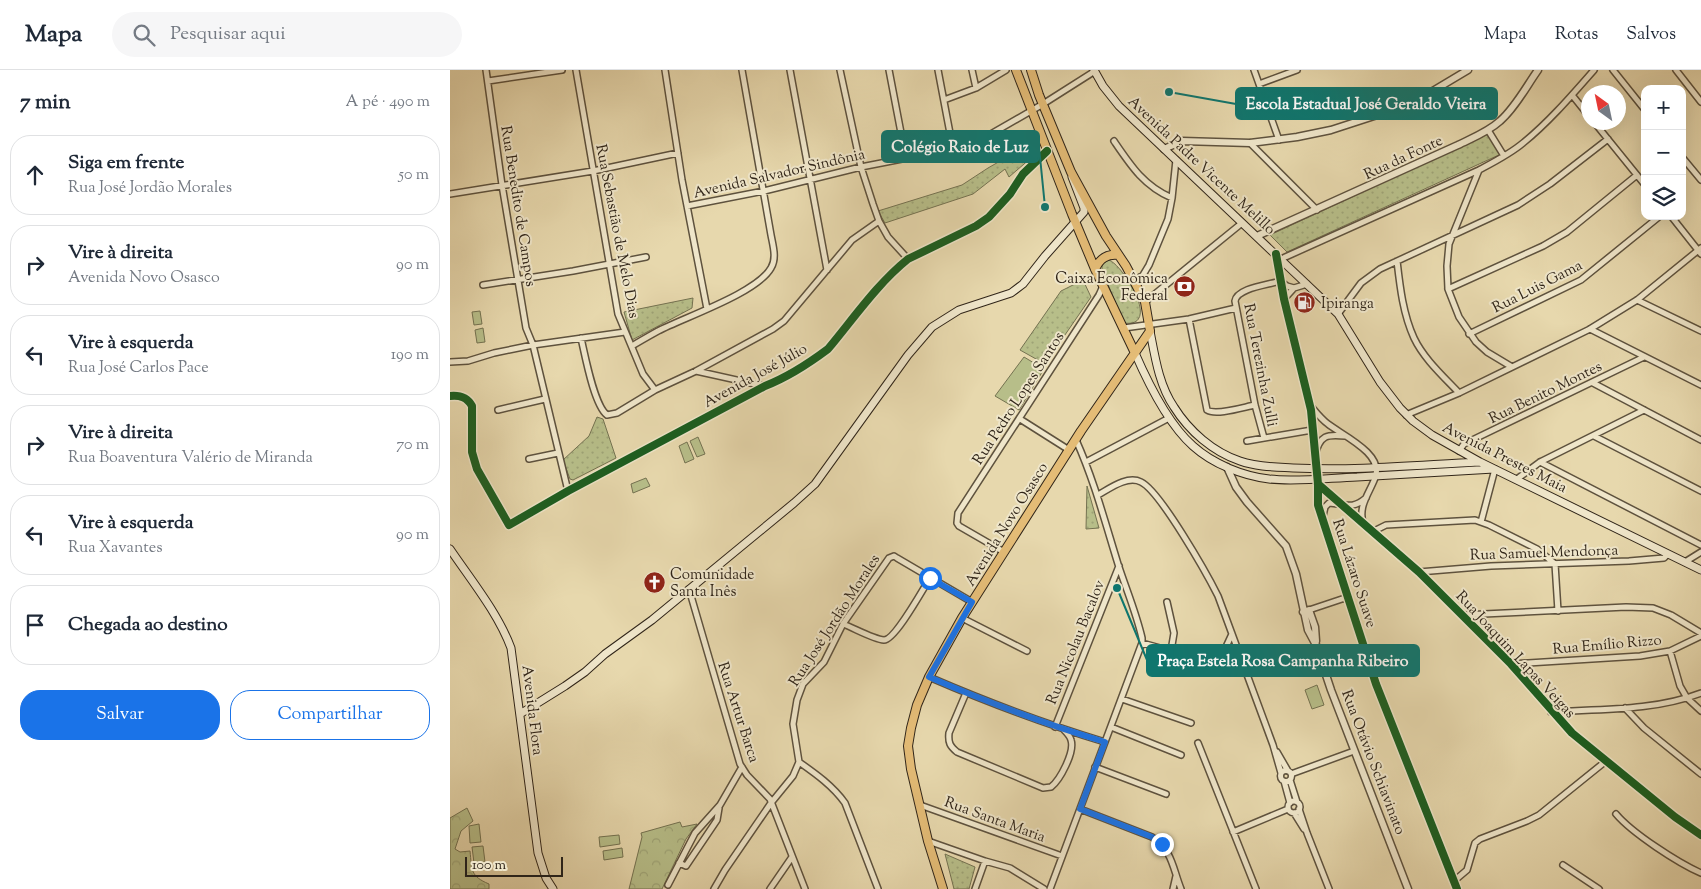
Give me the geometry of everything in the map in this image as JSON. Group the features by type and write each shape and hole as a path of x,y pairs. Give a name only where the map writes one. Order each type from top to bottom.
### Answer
{"main road":[{"path":"1016,70 1095,269 1141,367 1170,418 1193,446 1227,467 1269,479 1318,481 1495,469"},
{"path":"1031,70 1071,172 1145,302 1159,375 1173,406 1189,427 1220,452 1241,462 1264,466 1315,469 1480,462"},
{"name":"Avenida Padre Vicente Melillo","path":"1095,71 1102,86 1110,96 1278,256"},
{"path":"520,714 586,672 605,654 649,623 815,484 908,354 932,327 959,310 1011,293 1023,284 1055,243 1082,216 1084,208 1072,181 1071,172"},
{"path":"1095,269 1098,262 1106,256 1118,255"},
{"name":"Avenida Prestes Maia","path":"1278,256 1338,314 1380,382 1406,415 1427,432 1480,462 1701,570"},
{"name":"Avenida Novo Osasco","path":"942,889 928,841 911,768 908,746 917,705 929,677 962,618 1069,450 1135,353 1149,328"},
{"name":"Avenida Flora","path":"450,549 506,636 511,648 538,853 546,878 553,889"}],"street":[{"name":"Rua Benedito de Campos","path":"486,70 516,279 526,328 533,345 568,491"},
{"path":"488,81 562,70"},
{"name":"Rua Sebastião de Melo Dias","path":"576,70 618,314 644,374 655,390"},
{"path":"665,70 687,206 707,309"},
{"path":"632,346 658,331 740,294 770,270 774,262 764,190 742,70"},
{"path":"790,70 827,270"},
{"path":"840,70 861,167 879,221 888,237 908,259"},
{"path":"889,70 906,159"},
{"path":"938,70 953,149"},
{"path":"972,70 976,88"},
{"path":"944,100 976,88 1006,70"},
{"path":"1254,70 1279,140"},
{"path":"1259,84 1297,70"},
{"path":"1164,149 1182,142 1250,143 1279,140 1331,130 1412,104 1468,70"},
{"name":"Rua da Fonte","path":"1257,236 1488,130 1508,113 1538,70"},
{"path":"1278,256 1479,170 1504,156 1523,143 1572,95 1594,70"},
{"path":"1613,70 1641,105"},
{"path":"1676,70 1701,102"},
{"name":"Avenida Salvador Sindônia","path":"687,206 861,167 953,149 977,142 1095,71"},
{"path":"1572,95 1581,106"},
{"path":"1488,130 1504,156"},
{"path":"1601,130 1641,180"},
{"path":"1338,314 1361,283 1380,269 1518,205 1535,195 1608,139"},
{"path":"1114,141 1142,179 1151,187 1172,198"},
{"path":"1250,143 1317,210"},
{"name":"Avenida José Júlio","path":"450,396 458,395 470,401 472,406 472,452 477,469 509,525 568,491 798,370 828,349 882,284 908,259 976,226 989,217 1010,194 1023,174 1048,151"},
{"path":"450,194 594,171 678,153"},
{"path":"1134,281 1143,276 1168,219 1176,160"},
{"path":"1686,162 1701,180"},
{"path":"1479,170 1452,236 1448,252 1448,289 1455,308 1476,342 1487,352 1512,367"},
{"path":"1448,289 1543,246 1559,236 1637,175"},
{"name":"Rua Luis Gama","path":"1470,334 1581,280 1655,220"},
{"path":"1406,415 1458,393 1590,329 1638,300 1700,251 1674,220"},
{"path":"581,338 599,403 604,413 610,415 617,413 655,390 696,371 773,329 784,321 852,240 879,221"},
{"path":"1145,302 1242,223"},
{"name":"Rua Lázaro Suave","path":"1278,256 1280,281 1310,410 1315,469 1318,481 1317,500 1382,699 1457,889"},
{"path":"483,285 646,257"},
{"path":"1397,261 1408,322 1415,339 1431,362 1458,393"},
{"path":"1280,281 1286,286 1294,288"},
{"name":"Rua Terezinha Zulli","path":"1264,438 1255,405 1235,301 1236,296 1241,292 1280,281"},
{"path":"1284,299 1294,288 1307,284"},
{"name":"Rua Pedro Lopes Santos","path":"1004,552 966,532 957,523 958,513 1020,419 1103,286"},
{"path":"1638,300 1701,331"},
{"path":"1124,328 1149,328 1236,308"},
{"path":"1188,319 1206,404 1210,412 1255,405"},
{"path":"1590,329 1644,358 1701,385"},
{"path":"450,362 468,361 494,353 533,345 625,332"},
{"name":"Rua Benito Montes","path":"1459,450 1464,444 1644,358"},
{"path":"696,371 765,386"},
{"path":"1593,383 1701,440"},
{"path":"498,410 545,399"},
{"path":"1308,403 1328,424 1360,444 1376,467 1377,476 1361,511 1363,522"},
{"path":"1517,479 1540,462 1644,410"},
{"path":"1086,462 1170,418"},
{"path":"1020,419 1069,450"},
{"name":"Rua Terezinha Zulli","path":"1247,441 1312,430"},
{"path":"1314,458 1323,438 1332,434 1348,436"},
{"path":"1594,436 1701,491"},
{"path":"1050,889 1142,643 1132,601 1119,566 1098,495 1076,440"},
{"path":"529,459 558,453"},
{"path":"1540,462 1701,545"},
{"name":"Rua Otávio Schiavinato","path":"1227,467 1236,487 1247,502 1286,546 1306,611 1308,630 1316,645 1354,751 1408,889"},
{"path":"1481,522 1495,469"},
{"path":"1098,495 1118,484 1130,480 1140,481 1152,491 1164,507 1209,578 1218,596 1273,745 1281,773 1280,778 1284,782 1290,812 1294,813 1307,833"},
{"name":"Rua Joaquim Lapas Veigas","path":"1318,481 1419,572 1463,615 1511,664 1551,712 1572,733 1675,817 1701,835"},
{"path":"1344,506 1359,504 1366,498"},
{"name":"Rua Lázaro Suave","path":"1322,516 1325,507 1329,504 1344,506"},
{"path":"1374,531 1386,525 1468,519 1481,522 1537,549 1556,564 1558,611"},
{"path":"1685,562 1701,552"},
{"name":"Rua Samuel Mendonça","path":"1419,572 1491,566 1649,560 1664,558 1668,554"},
{"name":"Rua José Jordão Morales","path":"799,762 793,724 797,700 803,684 824,662 843,624 889,558 894,556 972,602"},
{"name":"Rua Nicolau Bacalov","path":"1054,727 1119,566"},
{"path":"843,624 879,638 886,640 891,638 930,578"},
{"name":"Rua Artur Barca","path":"689,589 742,768 770,799 806,889"},
{"path":"1306,611 1348,597"},
{"path":"1167,602 1174,633 1171,651"},
{"path":"1463,615 1626,607 1653,608 1671,615 1701,634"},
{"path":"962,618 1027,651"},
{"path":"1142,643 1171,651 1205,666 1214,666 1218,664 1232,634"},
{"name":"Rua Emílio Rizzo","path":"1511,664 1640,656 1670,651 1701,634"},
{"path":"1670,651 1680,686 1686,698 1701,711"},
{"path":"929,677 1054,727 1105,742"},
{"path":"1551,712 1625,708 1686,698 1701,692"},
{"path":"966,693 949,733 948,740 950,746 957,752 1043,788 1052,788 1058,782 1068,761 1072,744 1071,738 1064,730"},
{"path":"1122,698 1191,723"},
{"path":"1625,708 1644,728 1701,774"},
{"path":"1111,727 1181,755"},
{"path":"1198,743 1256,889"},
{"path":"1273,745 1290,775 1307,833 1329,889"},
{"path":"1284,782 1290,775 1354,751"},
{"path":"714,889 771,803 793,776 799,762 819,775 845,803 878,889"},
{"path":"1454,881 1467,870 1472,849 1480,839 1539,815 1606,762"},
{"path":"1095,767 1166,794"},
{"path":"668,885 695,833 719,807 742,768"},
{"path":"1281,773 1284,770 1290,775"},
{"path":"1233,832 1297,802"},
{"name":"Rua Santa Maria","path":"920,805 1062,856"},
{"path":"679,863 686,866 717,820 719,807"},
{"path":"1080,809 1152,837 1167,850 1181,889"},
{"path":"1294,813 1299,809"},
{"path":"1616,814 1622,821 1640,834 1701,873"},
{"path":"928,841 1010,868 1044,889"},
{"path":"770,889 792,856"},
{"path":"975,889 985,861"},
{"path":"1563,865 1599,889"},
{"path":"1173,889 1176,876"}],"green space":[{"path":"1488,134 1501,154 1287,252 1270,235"},
{"path":"1035,141 1039,151 1009,177 1005,169 973,194 885,223 878,211 962,185"},
{"path":"1109,260 1123,273 1136,296 1140,307 1140,316 1135,322 1124,323 1102,270 1102,264"},
{"path":"1083,280 1091,297 1045,364 1020,350 1061,291"},
{"path":"693,298 692,308 632,340 624,312"},
{"path":"480,311 482,324 474,325 472,312"},
{"path":"483,328 485,342 477,343 475,330"},
{"path":"1024,357 1044,369 1019,410 995,396"},
{"path":"597,417 603,419 616,458 573,480 570,479 563,460 589,436"},
{"path":"698,437 705,454 697,457 690,441"},
{"path":"687,442 694,459 685,463 679,446"},
{"path":"646,478 650,486 633,493 631,484"},
{"path":"1087,486 1099,528 1086,529"},
{"path":"1317,685 1324,705 1312,709 1305,690"},
{"path":"467,808 473,821 461,831 455,849 460,852 470,851 473,872 478,878 489,884 489,889 450,889 450,818"},
{"path":"680,822 682,827 697,824 686,839 662,889 629,889 642,837 641,833"},
{"path":"479,824 481,842 470,843 469,826"},
{"path":"619,835 620,844 600,847 599,837"},
{"path":"483,846 485,862 474,863 472,847"},
{"path":"622,848 623,857 604,860 603,851"},
{"path":"945,854 975,867 969,889 954,889"}],"cycle path":[{"path":"450,396 463,397 472,406 472,452 477,469 509,525 568,491 790,374 813,360 828,349 876,290 908,259 976,226 989,217 1010,194 1023,174 1047,151"},
{"path":"1276,254 1284,299 1311,410 1318,484 1318,505 1376,684 1457,889"},
{"path":"1318,484 1419,572 1511,664 1572,733 1675,817 1701,835"}],"place":[{"name":"Escola Estadual José Geraldo Vieira","path":"1169,92"},
{"name":"Colégio Raio de Luz","path":"1045,207"},
{"name":"Caixa Econômica Federal","path":"1184,287"},
{"name":"Ipiranga","path":"1305,303"},
{"name":"Comunidade Santa Inês","path":"654,583"},
{"name":"Praça Estela Rosa Campanha Ribeiro","path":"1117,588"}],"route":[{"path":"930,578 972,602 929,677 1054,727 1105,742 1080,809 1152,837 1162,844"}]}
